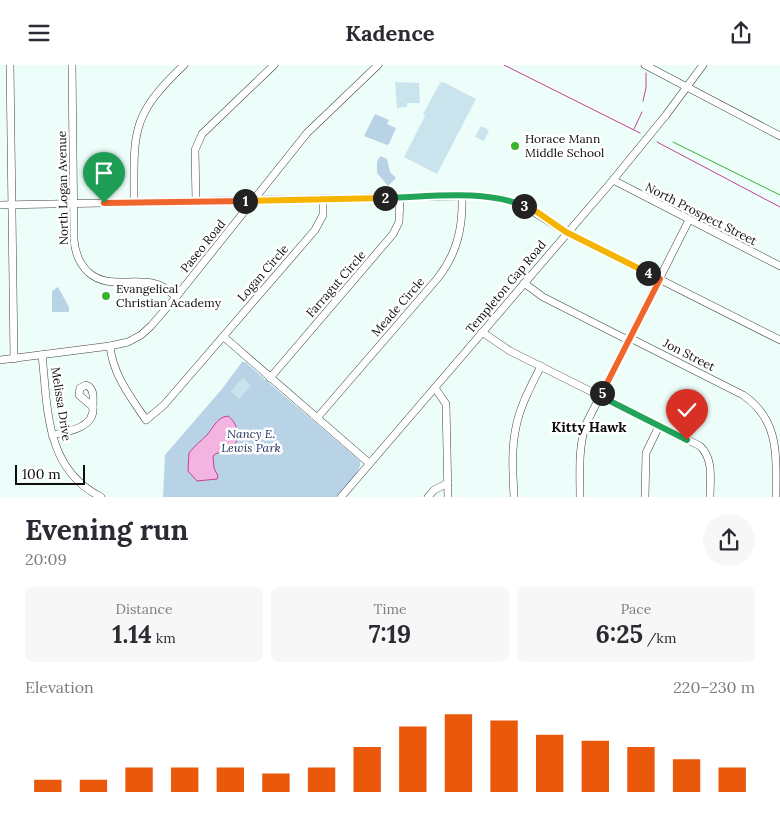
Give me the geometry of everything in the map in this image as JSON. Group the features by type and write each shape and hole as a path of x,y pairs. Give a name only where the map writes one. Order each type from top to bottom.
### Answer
{"street":[{"path":"10,65 14,359"},
{"name":"North Logan Avenue","path":"72,65 75,250 79,260 87,271 98,279 107,282 144,282 156,284 176,297"},
{"path":"134,203 134,152 137,129 151,99 184,65"},
{"path":"196,201 196,150 202,134 274,65"},
{"name":"Paseo Road","path":"0,360 110,346 128,342 141,335 176,297 312,129 378,65"},
{"path":"644,65 780,136"},
{"name":"Templeton Gap Road","path":"341,497 566,232 613,180 687,88 703,65"},
{"name":"North Prospect Street","path":"613,180 780,266"},
{"name":"Meade Circle","path":"317,418 449,263 459,236 462,218 462,196"},
{"path":"0,205 400,197 494,197 513,202 537,212 566,232 780,340"},
{"name":"Farragut Circle","path":"270,378 393,234 398,222 400,197"},
{"name":"Logan Circle","path":"110,346 111,359 116,373 146,420 164,405 315,230 322,215 323,199"},
{"path":"580,497 579,456 581,439 586,424 689,220"},
{"name":"Jon Street","path":"524,283 544,297 743,395 759,407 767,417 774,434 776,497"},
{"path":"482,331 541,367 700,446 706,453 710,464 710,497"},
{"path":"224,337 369,463"},
{"name":"Melissa Drive","path":"42,355 54,444 62,462 87,493 102,497"},
{"path":"514,497 513,452 515,430 523,404 541,367"},
{"path":"435,388 446,404 448,497"},
{"path":"52,435 77,430 92,415 93,407"},
{"path":"645,497 646,453 658,425"},
{"path":"428,497 434,490 448,483"}],"green space":[{"path":"375,114 389,120 387,124 396,128 387,145 364,136"},
{"path":"380,156 387,159 390,172 396,178 388,186 377,173 377,162"},
{"path":"58,287 69,307 69,312 52,312 52,291"},
{"name":"Nancy E. Lewis Park","path":"242,362 245,362 360,461 356,475 336,497 163,497 165,455 222,389"}],"shaded area":[{"path":"395,82 419,83 420,103 407,103 407,107 397,108"},
{"path":"443,82 476,99 437,174 404,157 425,116 423,114 440,83"},
{"path":"481,126 489,130 484,141 475,137"},
{"path":"243,378 251,386 239,399 231,391"},
{"path":"228,416 236,427 237,441 231,448 213,456 217,479 197,481 188,471 189,453 207,435 218,420"}],"waterway":[{"path":"504,65 640,133"},
{"path":"643,101 646,88 646,73"},
{"path":"634,129 642,112"},
{"path":"657,142 780,207"}],"railway":[{"path":"673,142 780,195"}],"place":[{"name":"Horace Mann Middle School","path":"515,146"},
{"name":"Evangelical Christian Academy","path":"106,296"}],"district":[{"name":"Kitty Hawk","path":"589,427"}],"route":[{"path":"104,203 481,196 504,199 521,205 537,212 566,232 660,279 600,396 687,440"}]}
